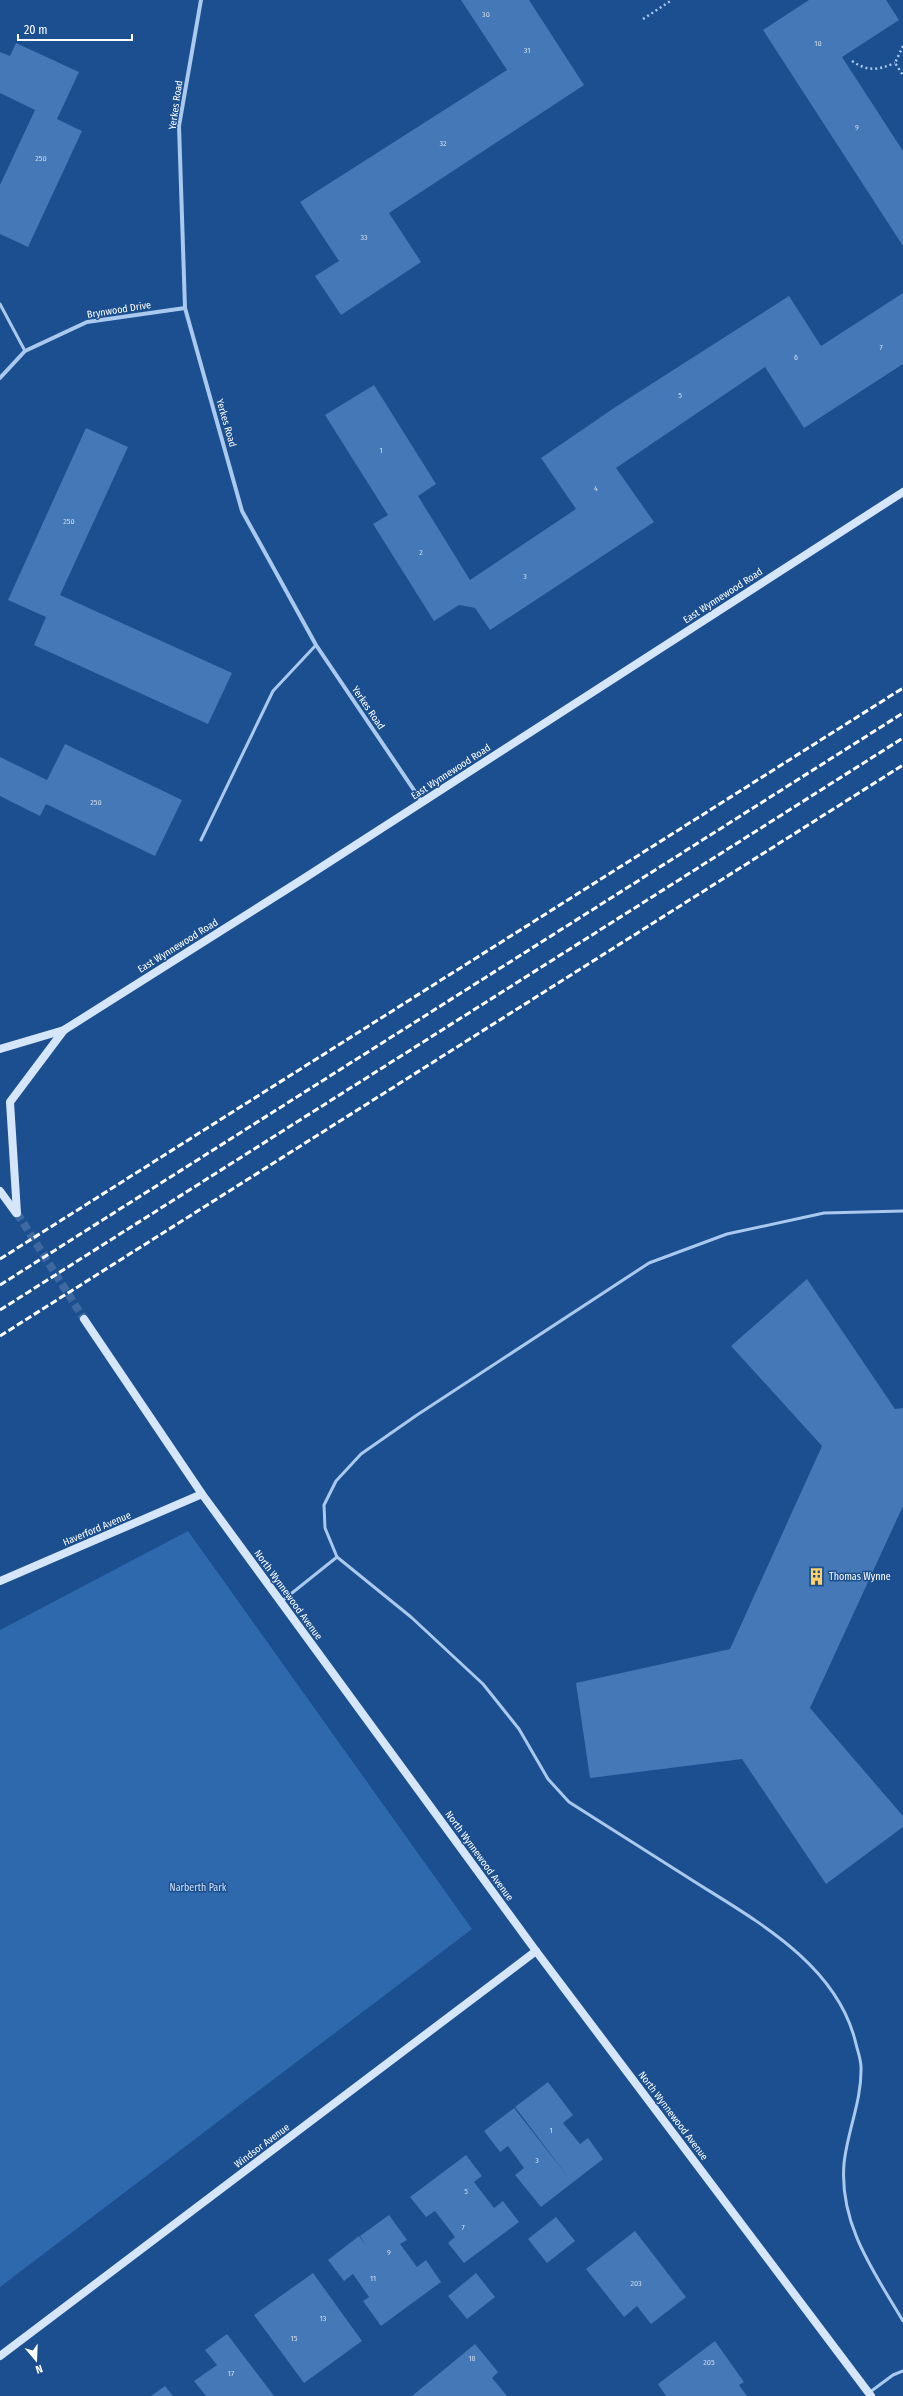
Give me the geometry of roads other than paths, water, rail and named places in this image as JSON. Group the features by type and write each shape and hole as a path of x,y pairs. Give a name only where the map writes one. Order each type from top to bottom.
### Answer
{"street":[{"name":"Yerkes Road","path":"201,0 179,126 185,308 242,512 316,645 422,802"},
{"name":"Brynwood Drive","path":"0,378 25,351 87,322 185,308"},
{"name":"East Wynnewood Road","path":"0,1049 64,1030 422,802 903,492"},
{"path":"0,1191 17,1214 10,1102 64,1030"},
{"name":"North Wynnewood Avenue","path":"84,1319 202,1494 536,1951 870,2394"},
{"name":"Haverford Avenue","path":"0,1582 202,1494"},
{"name":"Windsor Avenue","path":"0,2356 536,1951"}],"lane":[{"path":"0,304 25,351"},
{"path":"201,840 273,691 316,645"},
{"path":"903,1211 824,1213 727,1234 649,1264 417,1415 361,1454 336,1481 324,1505 325,1528 337,1557 411,1617 483,1684 519,1729 548,1778 569,1802 770,1930 804,1960 833,1992 853,2030 862,2066 858,2100 844,2164 844,2194 848,2215 859,2246 903,2321"},
{"path":"281,1602 337,1557"},
{"path":"870,2394 893,2375 903,2371"}],"tunnel":[{"path":"17,1213 84,1319"}],"railway":[{"path":"0,1259 903,688"},
{"path":"0,1285 903,713"},
{"path":"0,1310 903,738"},
{"path":"0,1336 903,765"}],"place":[{"name":"Thomas Wynne","path":"816,1577"}],"park label":[{"name":"Narberth Park","path":"198,1888"}]}
